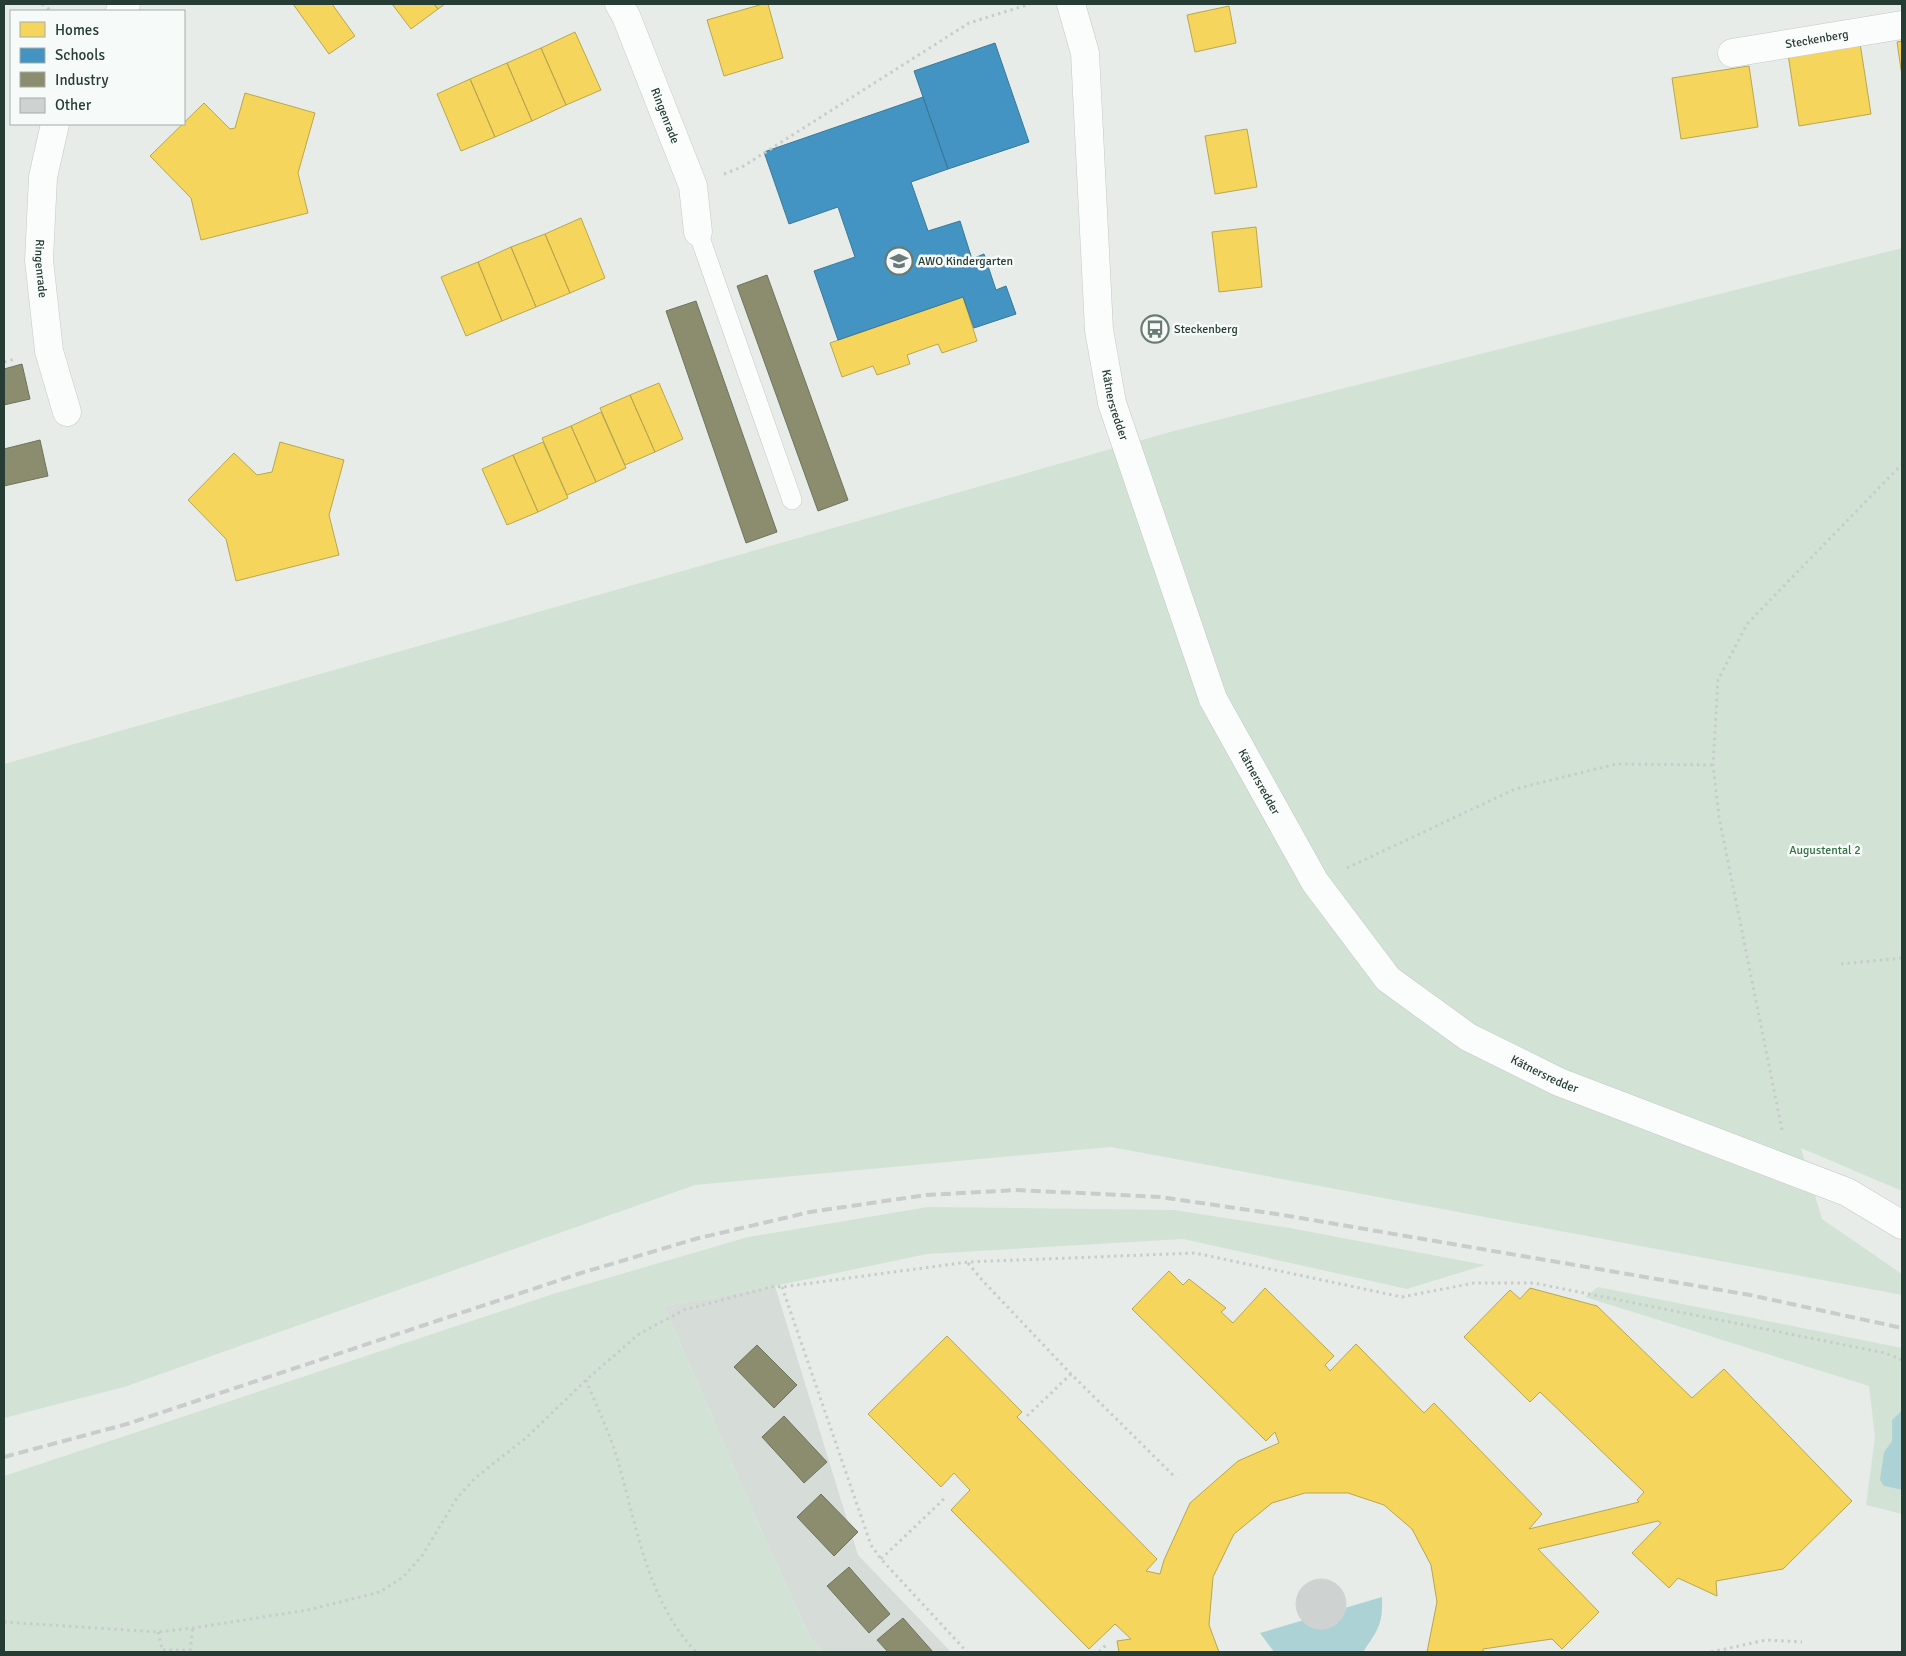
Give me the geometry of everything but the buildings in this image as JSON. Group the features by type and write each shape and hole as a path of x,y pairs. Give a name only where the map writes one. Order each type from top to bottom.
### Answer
{"street":[{"name":"Ringenrade","path":"619,4 630,25 694,186 698,232"},
{"name":"Kätnersredder","path":"1071,4 1085,53 1099,330 1112,403 1213,699 1315,882 1388,979 1468,1037 1559,1082 1790,1172 1847,1192 1902,1225"},
{"name":"Steckenberg","path":"1732,53 1902,25"},
{"name":"Ringenrade","path":"55,125 43,177 39,260 50,351 67,412"}],"lane":[{"path":"698,232 792,500"}],"path":[{"path":"694,186 742,167 969,23 1030,4"},
{"path":"1790,1172 1719,816 1713,765 1718,680 1747,624 1902,464"},
{"path":"1315,882 1515,789 1616,764 1713,765"},
{"path":"1841,964 1902,958"},
{"path":"4,1622 158,1632 308,1610 380,1592 403,1577 422,1556 438,1526 457,1498 475,1478 526,1438 586,1380 638,1334 684,1310 775,1286 782,1287 968,1262 1195,1253 1402,1297 1474,1283 1534,1283 1875,1352 1902,1360"},
{"path":"968,1262 982,1280 1071,1374 1176,1478"},
{"path":"782,1287 871,1545 881,1559 967,1652"},
{"path":"1027,1416 1071,1374"},
{"path":"586,1380 616,1456 637,1534 655,1590 683,1639 696,1652"},
{"path":"881,1559 946,1497"},
{"path":"158,1632 163,1651 192,1651 193,1628"},
{"path":"1710,1652 1766,1640 1802,1642"},
{"path":"1099,1652 1108,1643"}],"shaded area":[{"path":"775,1286 858,1555 951,1652 823,1652 811,1639 760,1528 664,1306"}],"green space":[{"name":"Augustental 2","path":"1902,248 1902,1191 1801,1148 1822,1219 1902,1274 1902,1295 1111,1147 695,1185 124,1387 4,1418 4,764 1174,431"},
{"path":"928,1207 1174,1210 1290,1228 1485,1265 1407,1289 1183,1239 927,1254 775,1286 664,1306 760,1528 811,1639 823,1652 4,1652 4,1476 553,1294 748,1237"},
{"path":"1598,1287 1902,1348 1902,1410 1892,1420 1892,1441 1884,1452 1884,1486 1902,1490 1902,1514 1866,1505 1875,1437 1869,1386 1585,1297"}],"water":[{"path":"1902,1410 1902,1490 1884,1486 1880,1480 1884,1452 1892,1441 1892,1420"},
{"path":"1382,1597 1382,1614 1378,1626 1363,1652 1274,1652 1260,1633"}],"railway":[{"path":"4,1457 127,1424 578,1274 695,1239 810,1212 926,1195 1017,1190 1160,1197 1283,1215 1750,1295 1902,1328"}],"place":[{"name":"AWO Kindergarten","path":"899,261"},
{"name":"Steckenberg","path":"1155,329"}]}
